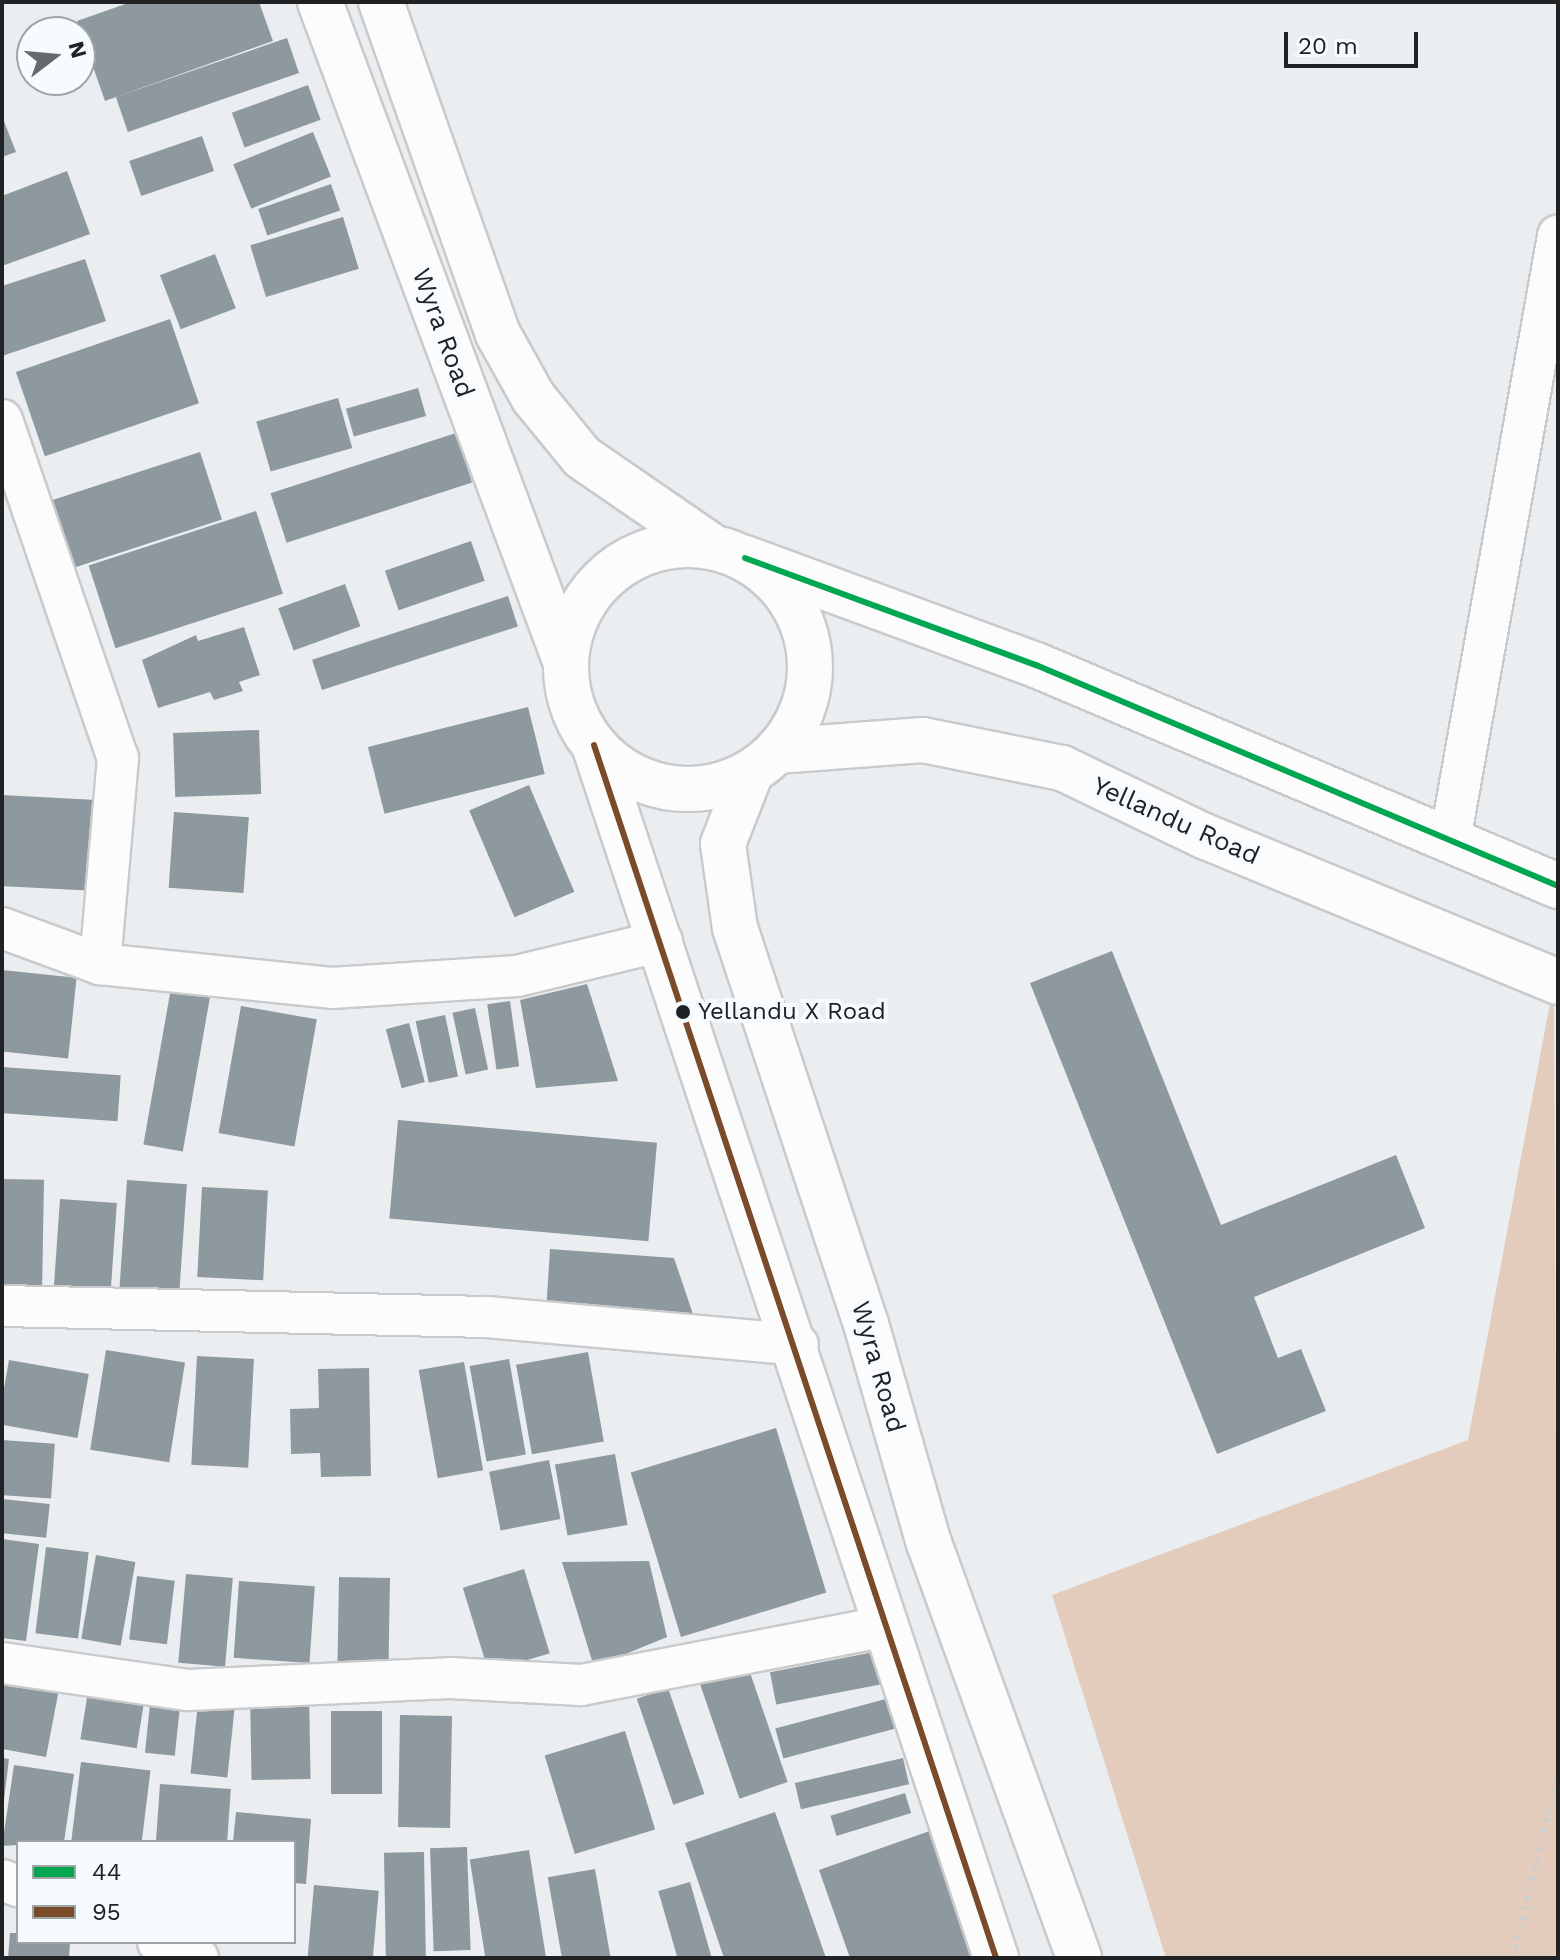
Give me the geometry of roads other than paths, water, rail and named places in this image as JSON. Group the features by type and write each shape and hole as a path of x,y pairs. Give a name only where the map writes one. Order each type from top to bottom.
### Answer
{"main road":[{"name":"Wyra Road","path":"320,2 566,663"},
{"name":"Wyra Road","path":"381,2 498,334 533,397 582,457 782,590 809,647 809,684 764,761 723,844 735,928 866,1324 929,1543 1079,1958"},
{"name":"Wyra Road","path":"727,552 668,545 628,559 595,586 574,622 566,663 568,693 594,745 662,941 798,1345 882,1627 996,1958"},
{"path":"727,552 1036,665 1558,886"},
{"name":"Yellandu Road","path":"764,761 923,740 1062,768 1204,836 1558,982"},
{"name":"Wyra Road","path":"594,745 651,784 708,787 764,761"}],"street":[{"path":"1450,840 1542,434 1558,236"},
{"path":"2,420 118,758 100,964"},
{"path":"2,928 100,964 332,988 517,976 662,941"},
{"path":"2,1306 487,1317 798,1345"},
{"path":"2,1663 188,1690 450,1678 581,1685 882,1627"},
{"path":"163,1944 198,1958"}],"place":[{"name":"Yellandu X Road","path":"683,1012"}]}
